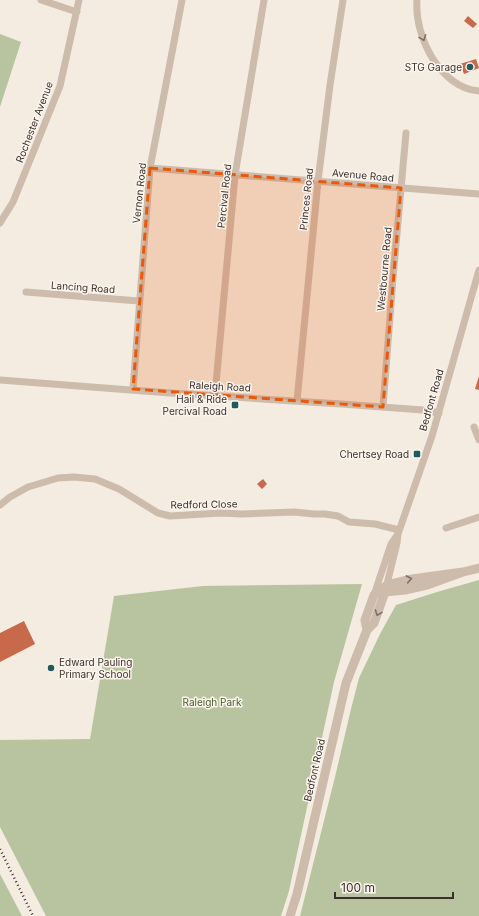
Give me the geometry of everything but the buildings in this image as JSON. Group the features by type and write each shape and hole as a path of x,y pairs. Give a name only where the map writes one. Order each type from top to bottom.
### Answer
{"street":[{"path":"41,0 76,12"},
{"name":"Rochester Avenue","path":"0,223 14,202 60,86 79,0"},
{"name":"Vernon Road","path":"133,390 150,168 182,0"},
{"name":"Percival Road","path":"215,395 235,175 264,0"},
{"name":"Princes Road","path":"297,401 318,181 330,85 343,0"},
{"path":"417,0 416,9 418,22 421,33 432,57 443,73 452,81 463,87 479,91"},
{"name":"Westbourne Road","path":"383,407 406,133"},
{"name":"Avenue Road","path":"150,168 479,194"},
{"name":"Bedfont Road","path":"290,916 297,894 346,683 367,630 374,623 383,586 397,543 398,532 432,436 479,270"},
{"name":"Lancing Road","path":"26,292 139,301"},
{"name":"Raleigh Road","path":"0,380 383,407 439,413"},
{"path":"474,427 479,440"},
{"name":"Redford Close","path":"0,505 10,497 28,487 58,478 74,476 95,479 119,489 158,513 170,516 221,513 242,514 294,512 325,514 338,516 349,522 375,524 398,532"},
{"path":"446,528 479,517"},
{"path":"383,586 405,590 427,585 479,568"},
{"name":"Bedfont Road","path":"367,630 365,620 374,594 383,586"}],"highlighted area":[{"path":"150,168 401,188 383,407 133,389"}],"green space":[{"path":"0,34 21,42 0,107"},
{"path":"479,580 479,916 300,916 359,678 380,634 396,605"},
{"name":"Raleigh Park","path":"362,584 334,682 289,891 281,916 46,916 0,827 0,740 90,739 114,596 203,586"},
{"path":"0,874 22,916 0,916"}],"railway":[{"path":"0,849 33,916"}],"place":[{"name":"STG Garage","path":"470,67"},
{"name":"Hail & Ride Percival Road","path":"235,405"},
{"name":"Chertsey Road","path":"417,454"},
{"name":"Edward Pauling Primary School","path":"51,668"}]}
